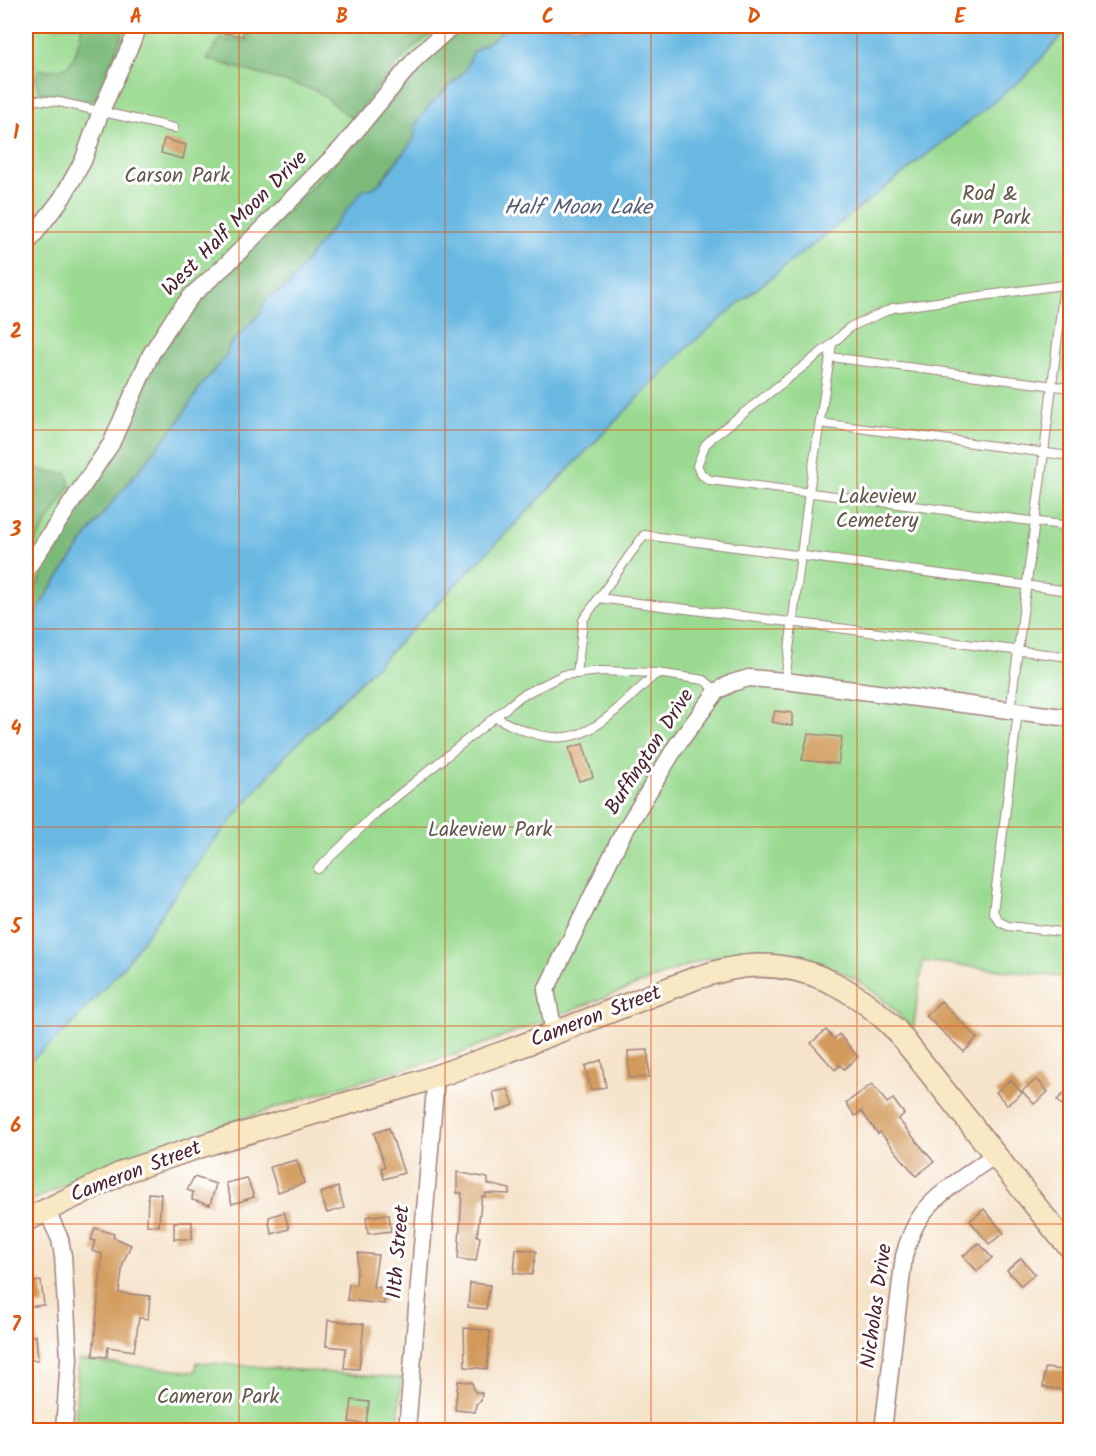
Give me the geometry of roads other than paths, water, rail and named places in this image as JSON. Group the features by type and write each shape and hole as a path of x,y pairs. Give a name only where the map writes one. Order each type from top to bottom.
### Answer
{"main road":[{"name":"Cameron Street","path":"26,1220 126,1171 211,1143 436,1076 696,978 750,965 780,967 810,973 835,983 880,1013 1071,1247"}],"street":[{"path":"26,245 62,198 83,161 101,111 139,26"},
{"name":"West Half Moon Drive","path":"26,570 111,444 151,354 192,295 227,264 340,150 417,57 452,26"},
{"name":"Buffington Drive","path":"554,1033 546,990 621,837 677,745 717,692 749,678 1071,718"},
{"name":"11th Street","path":"407,1431 436,1076"},
{"name":"Nicholas Drive","path":"883,1431 904,1256 911,1234 923,1213 943,1194 996,1154"},
{"path":"46,1209 60,1239 63,1256 69,1359 64,1431"}],"lane":[{"path":"26,99 59,102 174,128"},
{"path":"1071,526 1034,521 809,492 710,480 702,475 697,466 705,445 713,437 832,344 850,327 893,308 1067,285 1060,316 1044,453 1034,521 1018,651 993,912 1000,922 1008,926 1071,933"},
{"path":"1060,316 1071,318"},
{"path":"785,681 809,492 832,344"},
{"path":"830,357 1071,387"},
{"path":"820,423 1071,456"},
{"path":"577,674 583,620 644,535 1071,591"},
{"path":"598,598 1071,657"},
{"path":"318,869 375,814 521,696 563,675 601,671 657,673 704,680 717,692"},
{"path":"495,717 519,730 553,738 587,733 609,717 657,673"}],"water":[{"name":"Half Moon Lake","path":"508,26 1070,26 1025,77 739,303 687,348 391,651 283,758 207,850 124,966 69,1027 26,1065 26,631 47,594 102,515 180,420 200,387 226,356 230,345 260,313 266,299 288,286 363,190 373,188 380,183 414,139 416,123 429,106 465,71 474,51"}],"park label":[{"name":"Carson Park","path":"177,176"},
{"name":"Rod & Gun Park","path":"990,206"},
{"name":"Lakeview Cemetery","path":"877,509"},
{"name":"Lakeview Park","path":"490,830"},
{"name":"Cameron Park","path":"218,1397"}]}
